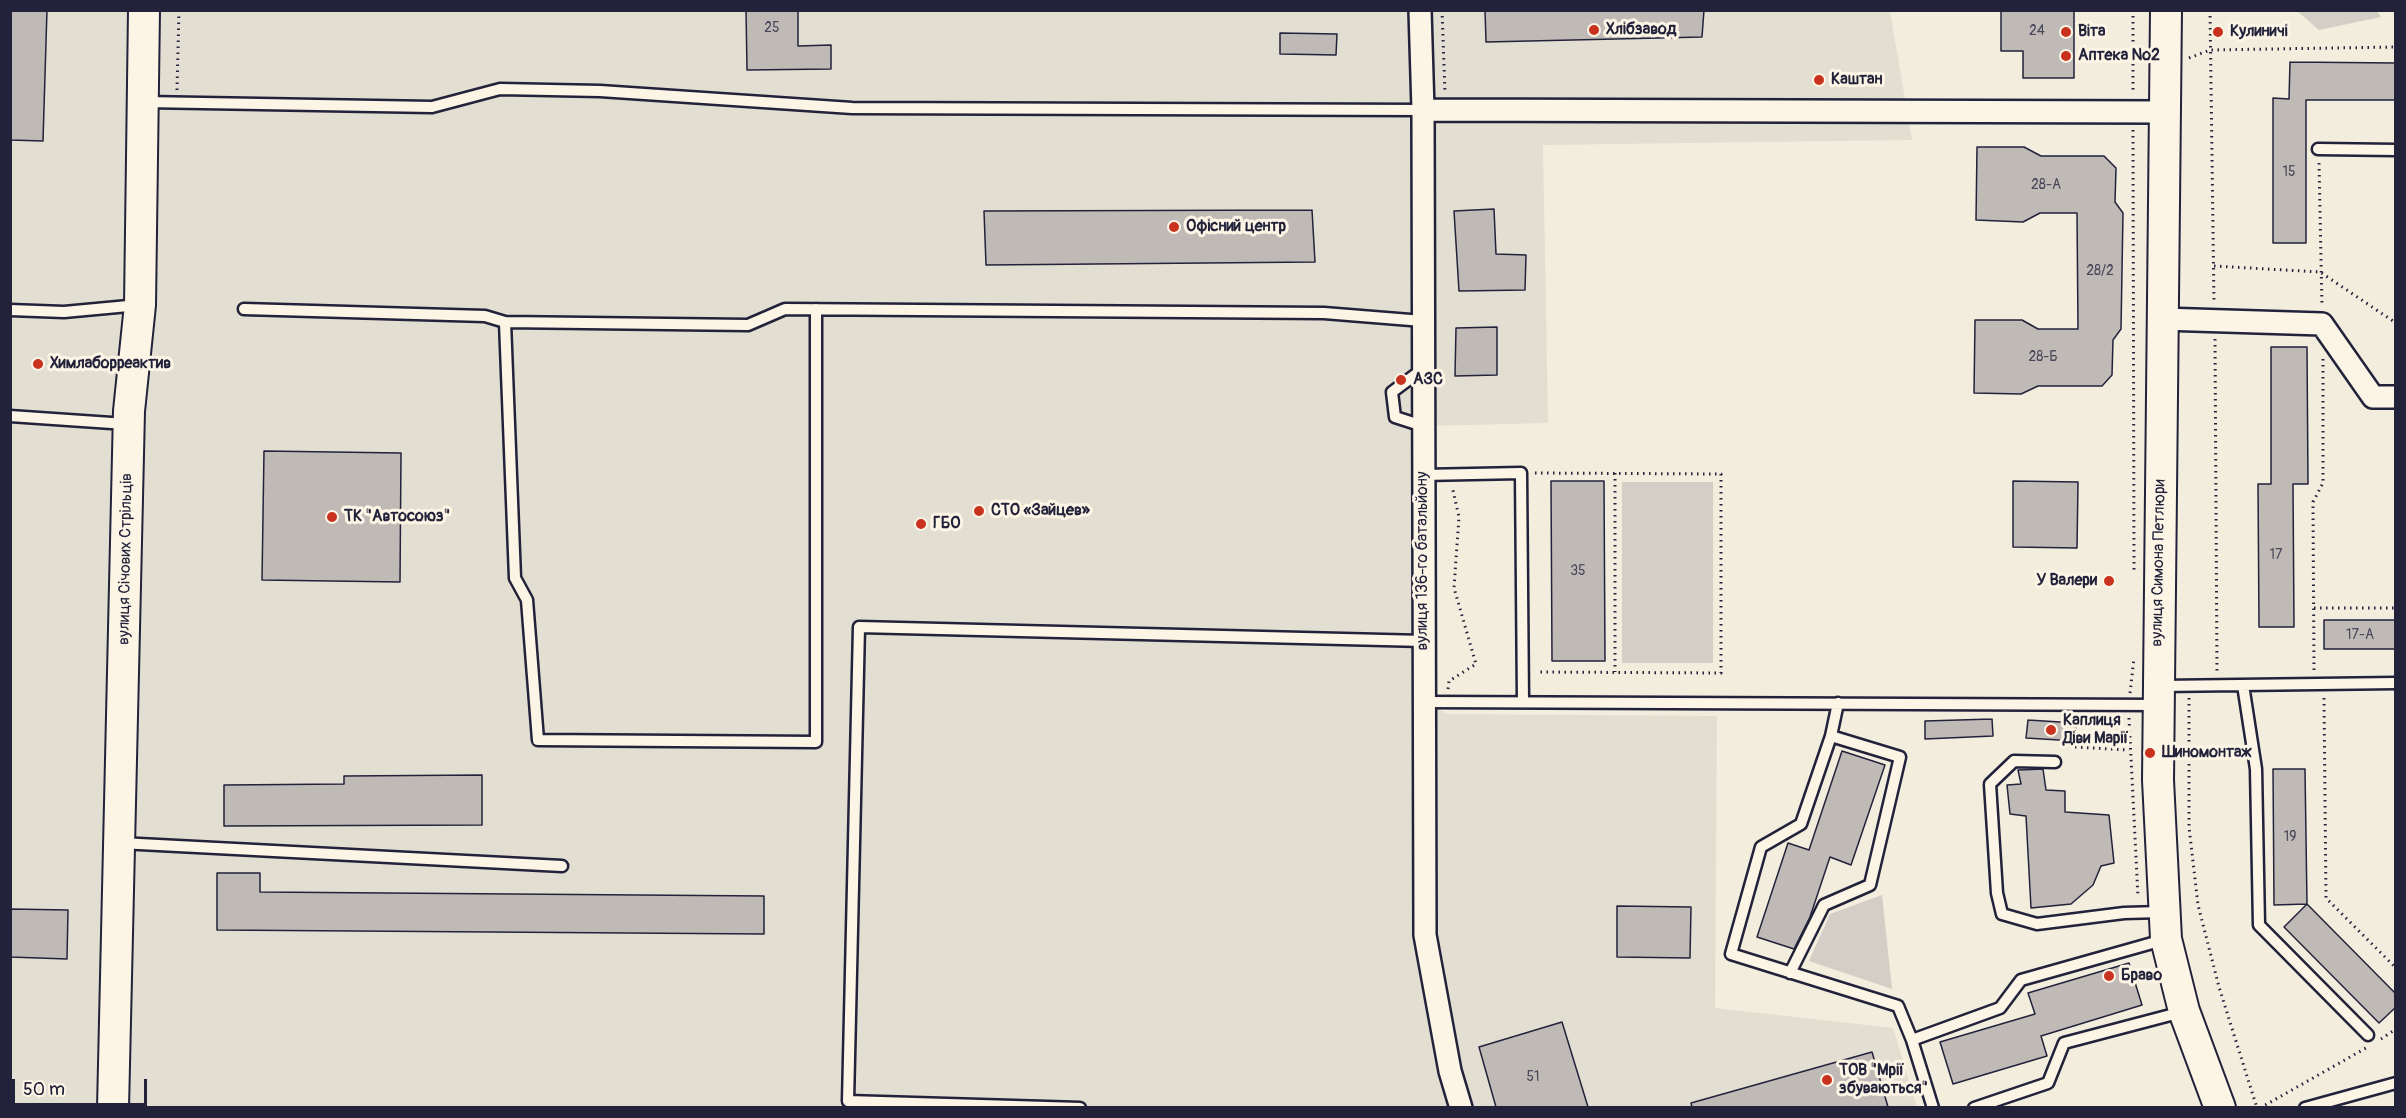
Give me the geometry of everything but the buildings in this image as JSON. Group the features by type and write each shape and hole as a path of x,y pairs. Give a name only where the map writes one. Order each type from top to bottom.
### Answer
{"street":[{"name":"вулиця Січових Стрільців","path":"113,1107 129,425 140,305 144,10"},
{"name":"вулиця 136-го батальйону","path":"1420,10 1423,110 1425,935 1449,1071 1461,1107"},
{"name":"вулиця Симона Петлюри","path":"2166,10 2158,780 2166,925 2184,1011 2220,1107"},
{"path":"1423,110 2165,112"},
{"path":"2162,319 2322,324 2373,397 2396,397"}],"lane":[{"path":"142,102 432,107 500,89 600,91 852,108 1423,110"},
{"path":"2318,150 2396,150"},
{"path":"10,310 64,312 140,305"},
{"path":"244,309 485,316 505,322 748,325 785,309 1324,313 1423,321"},
{"path":"505,322 515,578 527,600 538,740 816,742 816,309"},
{"path":"1423,369 1392,392 1395,417 1423,426"},
{"path":"10,416 129,425"},
{"path":"1423,475 1521,473 1523,702"},
{"path":"1080,1107 848,1101 859,627 1424,640"},
{"path":"1425,702 1838,703 2158,696 2190,686 2396,683"},
{"path":"2243,685 2256,769 2259,925 2367,1035"},
{"path":"1838,703 1831,736 1801,824 1761,847 1731,954 1898,1006 1912,1040 1933,1107"},
{"path":"1790,973 1824,904 1870,885 1900,757 1831,736"},
{"path":"2055,762 2014,762 1990,784 1996,893 2002,914 2037,924 2124,913 2166,925"},
{"path":"119,843 562,866"},
{"path":"1912,1040 2000,1008 2021,980 2166,925"},
{"path":"1974,1107 2048,1083 2064,1043 2184,1011"},
{"path":"2305,1107 2396,1083"}],"path":[{"path":"177,102 179,10"},
{"path":"1442,10 1446,65 1445,98"},
{"path":"2210,10 2217,686"},
{"path":"2166,68 2210,50 2396,47"},
{"path":"2318,150 2323,483 2313,502 2314,608 2319,684 2326,898 2396,968"},
{"path":"2214,266 2320,272 2396,323"},
{"path":"1521,473 1721,474 1721,673 1523,672"},
{"path":"1615,473 1615,673"},
{"path":"1448,692 1449,681 1476,664 1454,588 1459,517 1452,484"},
{"path":"2314,608 2396,608"},
{"path":"2190,686 2189,827 2198,905 2219,987 2258,1107 2375,1043 2396,1029"},
{"path":"2075,747 2129,750"}],"shaded area":[{"path":"10,11 1890,11 1912,140 1543,145 1548,423 1423,426 1425,702 1447,714 1717,716 1715,1008 1893,1028 1917,1107 11,1107"},
{"path":"2297,11 2377,11 2381,17 2319,30"},
{"path":"1622,482 1713,482 1713,663 1622,663"},
{"path":"1882,895 1892,989 1809,961 1830,914"}],"place":[{"name":"Хлібзавод","path":"1594,30"},
{"name":"Віта","path":"2066,32"},
{"name":"Кулиничі","path":"2218,32"},
{"name":"Аптека №2","path":"2066,56"},
{"name":"Каштан","path":"1819,80"},
{"name":"Офісний центр","path":"1174,227"},
{"name":"Химлаборреактив","path":"38,364"},
{"name":"АЗС","path":"1401,380"},
{"name":"СТО «Зайцев»","path":"979,511"},
{"name":"ТК \"Автосоюз\"","path":"332,517"},
{"name":"ГБО","path":"921,524"},
{"name":"У Валери","path":"2109,581"},
{"name":"Каплиця Діви Марії","path":"2051,730"},
{"name":"Шиномонтаж","path":"2150,753"},
{"name":"Браво","path":"2109,976"},
{"name":"ТОВ \"Мрії збуваються\"","path":"1827,1080"}]}
